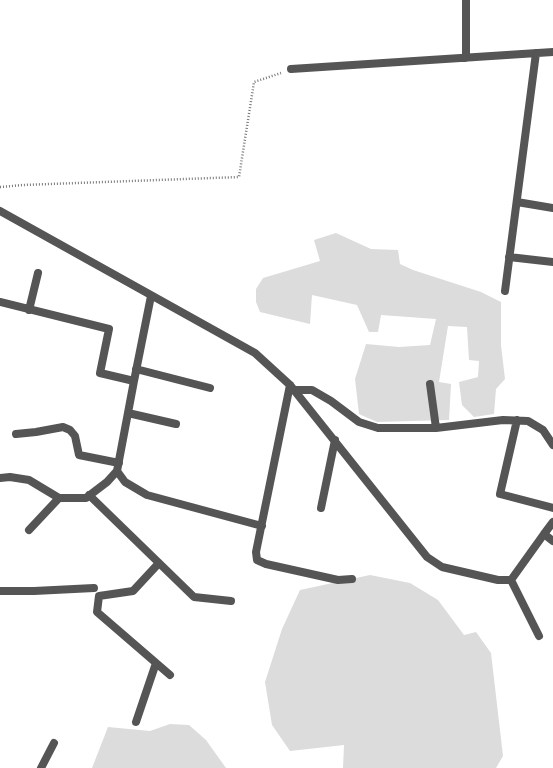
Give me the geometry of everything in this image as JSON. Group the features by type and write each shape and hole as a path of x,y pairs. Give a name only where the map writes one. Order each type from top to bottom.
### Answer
{"street":[{"path":"466,0 466,58"},
{"path":"291,69 553,52"},
{"path":"505,291 536,53"},
{"path":"517,202 553,208"},
{"path":"0,211 255,353 292,388 427,557 442,567 498,580 511,580"},
{"path":"509,257 553,262"},
{"path":"29,310 38,273"},
{"path":"0,478 10,476 29,480 59,498 86,498 107,482 117,471 151,296"},
{"path":"0,302 109,329 100,373 134,382"},
{"path":"136,369 210,388"},
{"path":"430,384 436,428"},
{"path":"292,388 312,390 331,401 359,422 378,428 436,428 504,420 528,421 542,430 553,445"},
{"path":"292,388 256,552 257,560 266,564 338,580 352,580"},
{"path":"128,413 176,424"},
{"path":"516,420 500,494 553,508"},
{"path":"16,434 63,427 70,430 75,436 79,455 119,463"},
{"path":"321,508 335,440"},
{"path":"117,471 125,482 147,495 262,526"},
{"path":"89,496 194,597 231,601"},
{"path":"29,530 59,498"},
{"path":"511,580 553,522"},
{"path":"544,534 553,541"},
{"path":"159,563 133,592 99,596 97,612 170,675"},
{"path":"511,580 539,636"},
{"path":"0,591 94,588"},
{"path":"136,722 156,663"},
{"path":"41,768 54,743"}],"path":[{"path":"0,187 239,177 254,82 291,69"}],"shaded area":[{"path":"336,233 371,249 398,250 400,264 413,270 481,292 501,302 501,345 505,379 496,389 494,414 474,417 462,405 459,382 478,377 479,361 469,360 467,327 448,326 439,382 451,384 449,420 377,422 359,414 355,379 366,344 399,347 430,345 436,319 381,315 378,332 369,332 357,305 312,295 310,324 260,312 256,302 256,289 263,278 320,261 314,240"},
{"path":"370,575 410,583 438,600 464,635 476,632 491,653 503,756 496,768 343,768 344,745 290,751 272,725 265,682 282,629 300,590"},
{"path":"170,724 189,725 206,740 226,768 92,768 108,727 150,731"}]}
